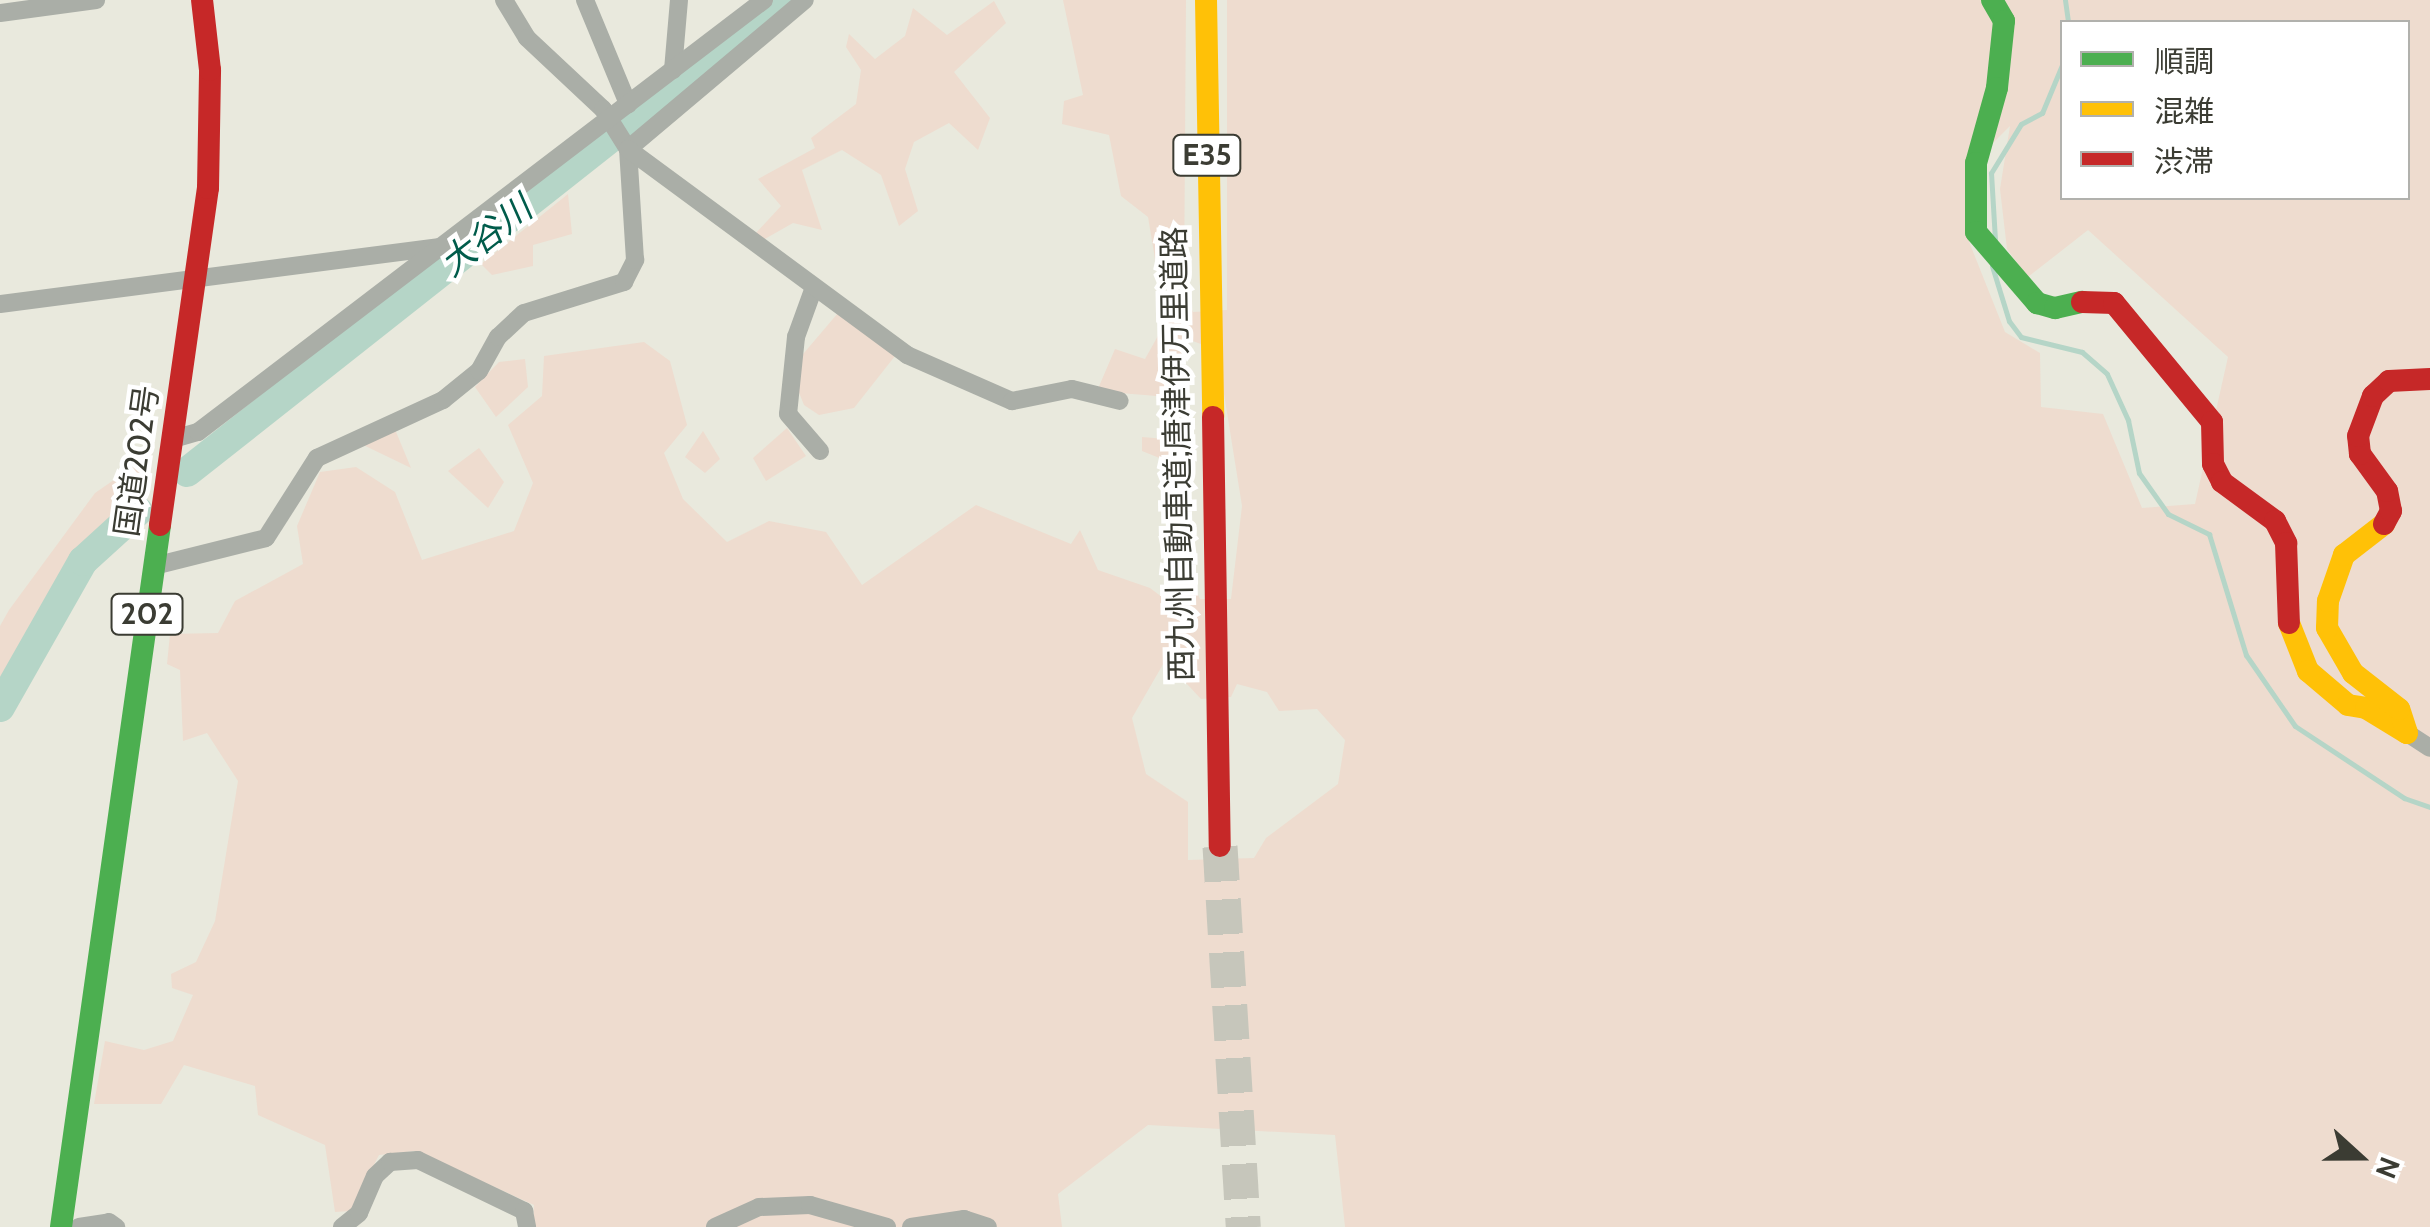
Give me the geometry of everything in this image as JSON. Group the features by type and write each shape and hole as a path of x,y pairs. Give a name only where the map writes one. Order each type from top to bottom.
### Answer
{"main road":[{"name":"国道202号","path":"61,1227 196,276 212,133 202,0"},
{"name":"西九州自動車道;唐津伊万里道路","path":"1206,0 1212,594 1220,846"},
{"path":"1992,0 2004,20 1997,88 1976,163 1976,232 1984,246 2038,304 2054,308 2093,298 2114,303 2130,318 2212,422 2213,464 2222,482 2275,521 2286,543 2290,637 2308,670 2348,705 2366,708 2407,733"},
{"path":"2407,733 2399,709 2353,673 2327,628 2328,600 2344,554 2379,534 2391,511 2388,491 2360,454 2358,436 2373,396 2389,381 2430,379"}],"street":[{"path":"0,14 96,0"},
{"path":"504,0 527,38 626,146 813,290 906,355 1012,401 1072,389 1120,401"},
{"path":"585,0 628,104"},
{"path":"673,70 679,0"},
{"path":"173,438 198,432 608,124 628,104 764,0"},
{"path":"626,146 805,0"},
{"path":"154,566 266,538 280,524 300,476 317,458 443,400 479,370 498,337 524,312 592,297 624,282 634,260 626,146"},
{"path":"0,304 440,247"},
{"path":"813,290 796,336 788,414 820,450"},
{"path":"2407,733 2430,748"},
{"path":"342,1227 359,1213 375,1176 390,1162 418,1160 524,1211 527,1227"},
{"path":"64,1200 73,1208 77,1227 109,1222 116,1227"},
{"path":"714,1227 760,1207 810,1205 887,1227"},
{"path":"911,1227 964,1219 988,1227"}],"shaded area":[{"path":"1063,0 1186,0 1184,291 1193,312 1227,310 1227,0 2430,0 2430,1227 1345,1227 1335,1135 1148,1125 1058,1194 1062,1227 533,1227 534,1205 415,1151 379,1155 350,1211 335,1212 325,1145 258,1115 255,1086 184,1065 161,1104 94,1104 105,1041 144,1050 173,1041 193,995 172,988 171,974 196,962 215,921 238,781 207,733 183,741 180,670 167,664 170,634 218,633 235,601 303,564 297,526 320,472 356,467 395,492 422,560 514,531 533,483 508,425 542,396 544,356 644,342 670,361 687,425 664,453 683,499 727,542 769,521 826,532 862,585 976,505 1071,544 1080,530 1098,570 1150,588 1170,603 1191,579 1200,599 1231,599 1242,506 1217,350 1190,340 1168,397 1097,391 1115,349 1145,359 1183,291 1158,277 1148,217 1121,196 1109,135 1062,124 1064,101 1083,95","holes":["2010,126 2000,189 2007,249 2028,277 2088,230 2228,357 2195,504 2142,508 2103,414 2041,407 2040,353 2005,332 1968,239 1968,168","1173,647 1171,667 1201,699 1231,697 1237,684 1267,692 1279,711 1317,709 1345,740 1338,784 1266,838 1254,858 1188,860 1188,802 1146,774 1132,718"]},
{"path":"994,1 1006,23 954,72 990,118 978,150 949,123 914,142 905,169 918,211 899,226 881,175 842,150 802,170 822,230 793,223 763,240 755,234 781,206 758,179 815,148 811,138 856,104 861,70 846,47 849,34 875,59 905,36 913,8 947,35"},
{"path":"568,194 572,234 533,245 533,266 492,275 481,264"},
{"path":"838,313 895,356 854,408 819,415 804,405 796,385 798,360"},
{"path":"525,359 528,387 496,417 475,387 499,362"},
{"path":"394,427 411,468 355,441"},
{"path":"787,428 806,456 766,481 753,458"},
{"path":"703,431 720,459 705,473 685,457"},
{"path":"1142,437 1190,441 1191,579 1166,565 1167,461 1142,451"},
{"path":"479,448 504,482 488,508 448,471"},
{"path":"150,455 138,496 73,555 0,687 0,626 9,610 95,493"}],"waterway":[{"name":"大谷川","path":"187,472 785,0"},
{"path":"2065,0 2068,20"},
{"path":"1995,240 1991,173 2021,124 2042,113 2060,70"},
{"path":"1992,266 2009,321 2021,337 2082,352 2107,374 2128,420 2139,473 2168,514 2209,534 2246,655 2295,726 2404,798 2430,807"},
{"name":"大谷川","path":"0,707 83,561 138,511"}],"tunnel":[{"path":"1220,846 1243,1227"}],"traffic: fast":[{"path":"1992,0 2004,21 1997,88 1976,163 1976,232 2037,303 2055,308 2082,302"},
{"path":"61,1227 160,525"}],"traffic: slow":[{"path":"1206,0 1213,417"},
{"path":"2289,623 2308,671 2348,705 2366,708 2407,733 2399,709 2353,673 2327,628 2328,601 2344,555 2384,524"}],"traffic: jam":[{"path":"160,525 208,188 210,70 202,0"},
{"path":"2082,302 2114,303 2212,422 2213,464 2222,482 2275,521 2286,543 2289,623"},
{"path":"2384,524 2391,511 2387,491 2360,454 2358,436 2373,396 2389,381 2430,379"},
{"path":"1213,417 1220,846"}]}
